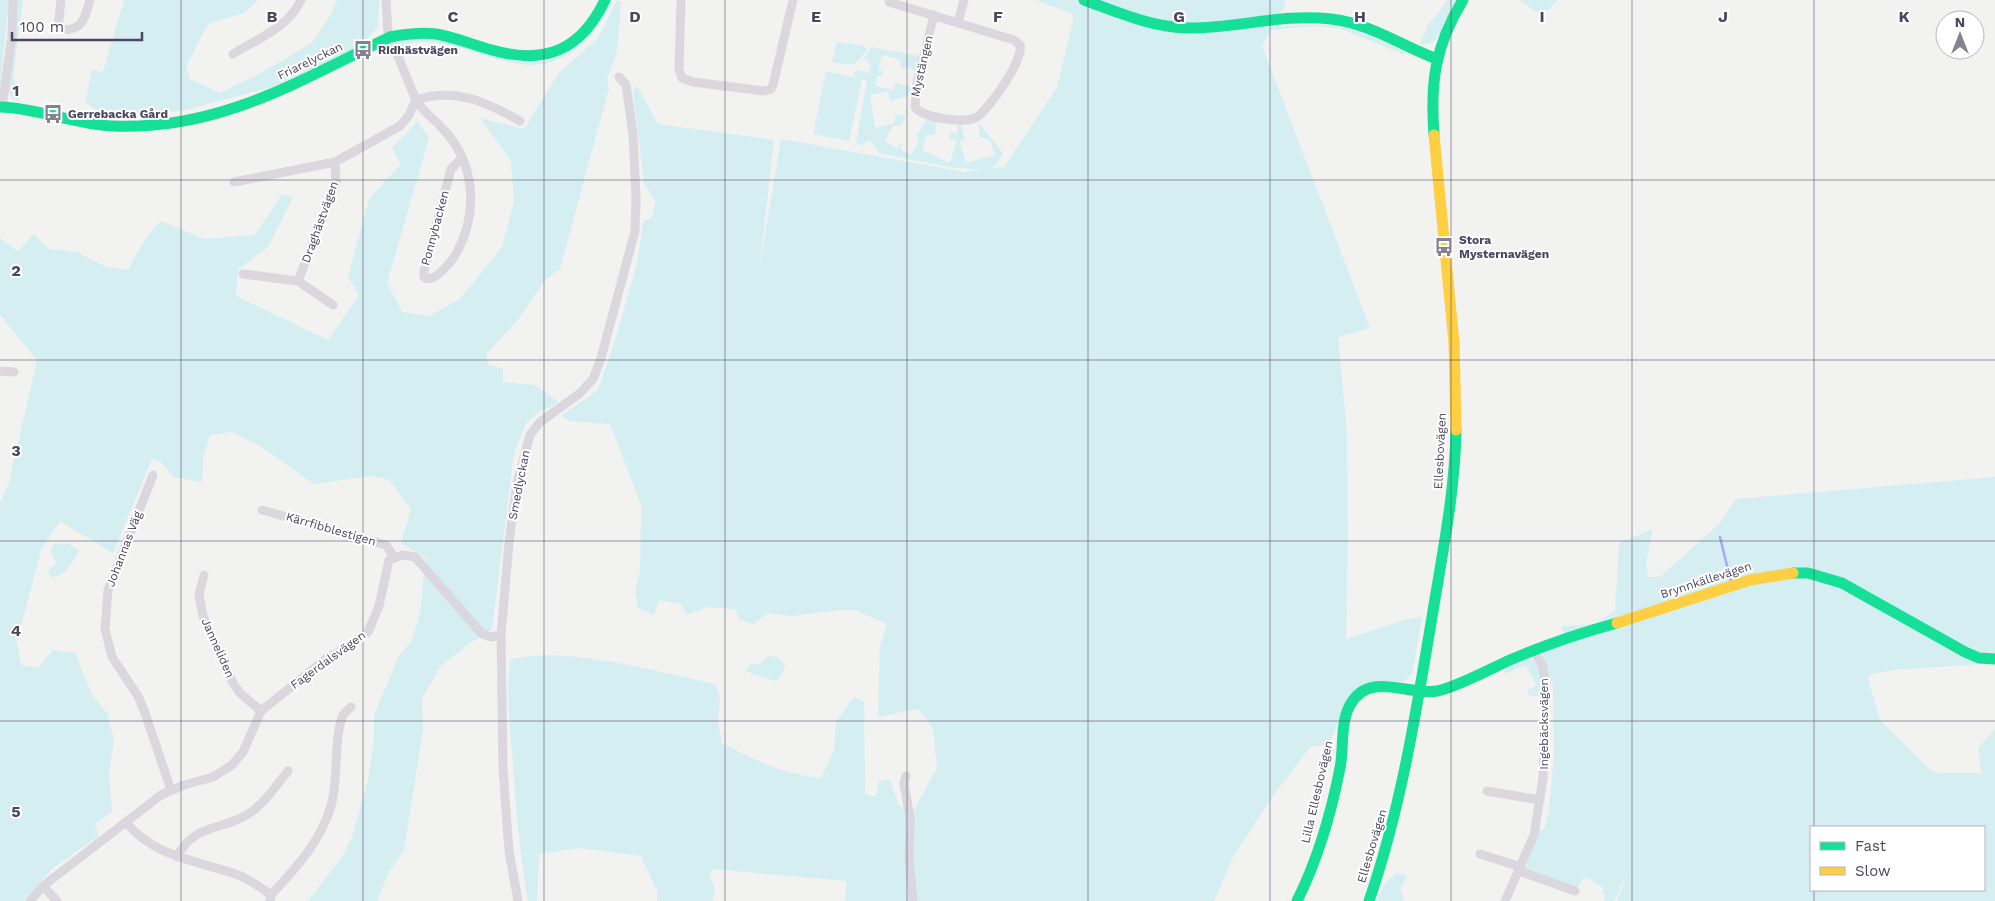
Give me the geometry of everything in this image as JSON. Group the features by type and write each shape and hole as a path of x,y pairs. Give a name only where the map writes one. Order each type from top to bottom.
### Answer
{"street":[{"path":"1,107 12,36 13,0"},
{"path":"61,0 58,29 69,30 78,27 82,23 90,0"},
{"path":"233,54 270,34 284,22 301,0"},
{"path":"234,182 335,162 400,126 409,115 416,100 390,37 386,0"},
{"name":"Friarelyckan","path":"1,107 29,109 97,125 143,125 186,119 267,96 301,82 390,37 420,33 437,35 512,55 541,56 565,48 580,37 596,19 605,0"},
{"path":"681,0 679,70 682,78 693,82 764,91 771,89 773,85 793,0"},
{"path":"958,23 964,0"},
{"path":"1084,0 1178,28 1204,28 1316,18 1338,20 1370,30 1437,59"},
{"name":"Ellesbovägen","path":"1369,901 1397,813 1420,691 1451,501 1456,436 1456,376 1433,110 1433,82 1437,59 1448,26 1463,0"},
{"name":"Mystängen","path":"889,2 1014,40 1021,47 1010,75 981,114 968,120 924,115 915,107 914,97 934,16"},
{"name":"Smedlyckan","path":"518,901 509,851 503,769 501,635 509,543 517,483 523,455 533,429 579,394 593,379 601,358 635,231 636,197 633,134 626,85 619,77"},
{"path":"416,100 431,96 466,97 484,102 520,121"},
{"name":"Ponnybacken","path":"416,100 458,147 461,159 468,169 471,185 470,218 465,235 454,257 436,276 427,280 424,277 424,271 451,169 461,159"},
{"name":"Draghästvägen","path":"298,281 336,183 335,162"},
{"path":"243,274 298,281 333,305"},
{"path":"0,371 14,372"},
{"name":"Johannas Väg","path":"153,475 108,590 105,630 112,657 138,696 171,790"},
{"name":"Kärrfibblestigen","path":"262,510 386,545 394,556"},
{"path":"394,556 416,556 482,634 491,637 501,635"},
{"name":"Fagerdalsvägen","path":"30,901 44,886 161,795 213,777 232,765 243,752 261,711 327,658 350,646 368,632 379,606 386,568 389,560 394,556"},
{"name":"Brynnkällevägen","path":"1420,691 1430,693 1440,691 1554,640 1750,580 1795,572 1822,576 1842,583 1965,652 1979,658 1995,659"},
{"name":"Janneliden","path":"204,575 200,595 203,616 233,683 247,700 261,711"},
{"name":"Ingebäcksvägen","path":"1505,901 1534,835 1540,800 1545,754 1546,689 1542,666 1533,650"},
{"name":"Lilla Ellesbovägen","path":"1297,901 1304,888 1324,828 1342,754 1346,715 1350,704 1363,691 1379,685 1420,691"},
{"path":"126,822 142,837 177,857 240,876 271,898 301,861 320,831 330,808 336,782 340,734 344,714 351,707"},
{"path":"177,857 195,835 207,828 233,822 252,811 288,771"},
{"path":"906,776 904,784 910,818 909,858 914,901"},
{"path":"1487,791 1540,800"},
{"path":"1480,854 1575,891"},
{"path":"44,886 57,901"}],"shaded area":[{"path":"0,0 9,0 0,88"},
{"path":"17,0 23,0 13,76 19,94 19,101 13,99 8,92"},
{"path":"124,0 258,0 244,13 208,24 186,66 190,79 220,93 259,74 312,43 332,13 337,0 379,0 378,27 359,47 280,85 182,111 101,114 85,102 92,70 103,72"},
{"path":"610,0 613,0 606,14 588,38 564,57 551,62 536,65 519,64 495,59 457,47 434,43 412,43 398,49 397,44 406,39 419,38 455,44 518,62 549,60 561,56 571,49"},
{"path":"617,0 621,3 617,51 607,79 609,88 560,269 546,279 517,321 486,354 489,366 503,368 503,382 535,385 557,401 556,404 539,412 526,423 514,453 492,629 470,643 440,667 422,699 423,730 404,850 389,872 377,901 308,901 342,857 352,837 368,780 374,739 374,715 399,656 412,640 421,610 425,558 401,543 411,509 389,480 372,476 314,484 262,447 232,432 210,435 203,458 202,482 173,477 161,462 152,459 113,553 60,521 41,550 17,642 21,665 38,668 53,650 75,653 92,695 107,713 114,741 109,772 112,812 95,824 99,836 53,868 23,901 0,901 0,503 9,483 37,360 0,315 0,238 18,251 34,234 48,249 77,252 106,267 128,270 145,239 161,221 204,239 255,235 282,194 293,197 268,247 238,269 236,296 328,340 359,295 348,277 369,199 401,164 392,148 418,121 429,138 387,283 402,312 429,316 460,299 502,247 514,201 511,161 480,118 524,129 558,74 598,38"},
{"path":"1036,0 1285,0 1285,5 1273,27 1312,25 1342,28 1371,36 1406,53 1405,55 1339,28 1313,26 1271,30 1262,46 1370,328 1338,337 1347,434 1346,639 1404,620 1422,617 1412,674 1403,682 1380,681 1345,707 1328,746 1311,746 1270,800 1232,859 1214,901 845,901 847,881 713,869 709,874 715,890 712,901 657,901 657,891 641,856 579,848 539,854 537,901 528,901 519,832 508,699 510,660 531,656 556,655 583,658 640,667 715,684 720,696 718,721 722,743 770,765 795,773 821,778 834,751 836,722 854,697 864,702 865,794 876,797 879,781 890,780 899,806 915,809 937,767 933,728 918,709 878,717 880,646 887,624 855,610 791,616 768,613 753,624 740,620 735,609 707,607 687,615 681,604 659,600 654,615 638,608 635,591 640,571 641,505 610,424 569,421 561,416 598,390 637,264 643,222 653,216 655,200 644,184 633,91 637,86 658,124 774,140 760,264 781,139 965,172 980,169 954,168 879,153 870,140 862,145 856,143 867,80 862,80 849,141 813,134 826,71 856,78 854,73 857,70 869,73 871,65 864,58 872,47 919,56 916,72 907,67 902,69 899,59 882,55 878,70 883,71 882,75 877,76 876,86 893,90 896,83 913,87 910,95 890,101 888,91 870,95 875,128 894,123 896,114 906,116 901,125 893,126 885,141 897,149 901,143 903,144 900,149 911,155 919,141 916,136 926,120 936,120 935,135 927,134 922,150 950,163 957,141 949,138 951,132 957,133 958,124 961,124 965,140 960,142 966,163 995,155 990,140 980,137 978,122 1003,153 992,168 1004,167 1057,87 1073,21 1073,14"},
{"path":"1448,0 1457,0 1439,36 1427,44 1420,44 1428,25"},
{"path":"1520,0 1558,0 1548,10 1536,12"},
{"path":"837,42 862,45 868,49 853,64 832,62"},
{"path":"1995,477 1995,663 1895,670 1870,674 1868,678 1880,720 1930,770 1940,773 1981,773 1978,748 1995,729 1995,901 1617,901 1629,869 1614,901 1604,901 1605,896 1602,892 1604,888 1588,878 1582,879 1578,887 1575,888 1525,869 1538,829 1544,830 1549,811 1554,754 1553,685 1541,651 1565,641 1562,626 1595,624 1615,611 1619,543 1653,529 1646,562 1648,577 1660,577 1719,524 1736,499"},
{"path":"54,544 70,544 79,551 65,572 51,577 48,571 56,563 51,550"},
{"path":"770,656 779,658 785,666 781,676 775,681 745,671 750,664 760,664 765,658"},
{"path":"1529,658 1540,669 1543,696 1529,696 1527,691 1536,685 1526,665 1505,674 1504,670"},
{"path":"1397,873 1407,876 1400,889 1404,897 1402,901 1376,901 1386,882"}],"waterway":[{"path":"1720,537 1731,582"}],"traffic: fast":[{"path":"0,107 28,110 98,125 112,126 151,125 187,120 223,112 257,100 390,37 424,33 436,34 492,50 528,56 559,50 585,31 605,0"},
{"path":"1084,0 1134,18 1173,27 1204,28 1295,18 1345,21 1372,30 1437,59"},
{"path":"1434,135 1433,98 1436,65 1446,33 1463,0"},
{"path":"1369,901 1399,796 1413,725 1447,524 1456,430"},
{"path":"1793,573 1808,573 1842,583 1965,652 1979,658 1995,659"},
{"path":"1297,901 1311,869 1328,819 1340,768 1343,728 1350,705 1358,695 1368,689 1378,687 1426,692 1445,689 1536,649 1617,623"}],"traffic: slow":[{"path":"1434,135 1454,343 1456,430"},
{"path":"1617,623 1750,580 1793,573"}],"place":[{"name":"Ridhästvägen","path":"363,50"},
{"name":"Gerrebacka Gård","path":"53,114"},
{"name":"Stora Mysternavägen","path":"1444,247"}]}
